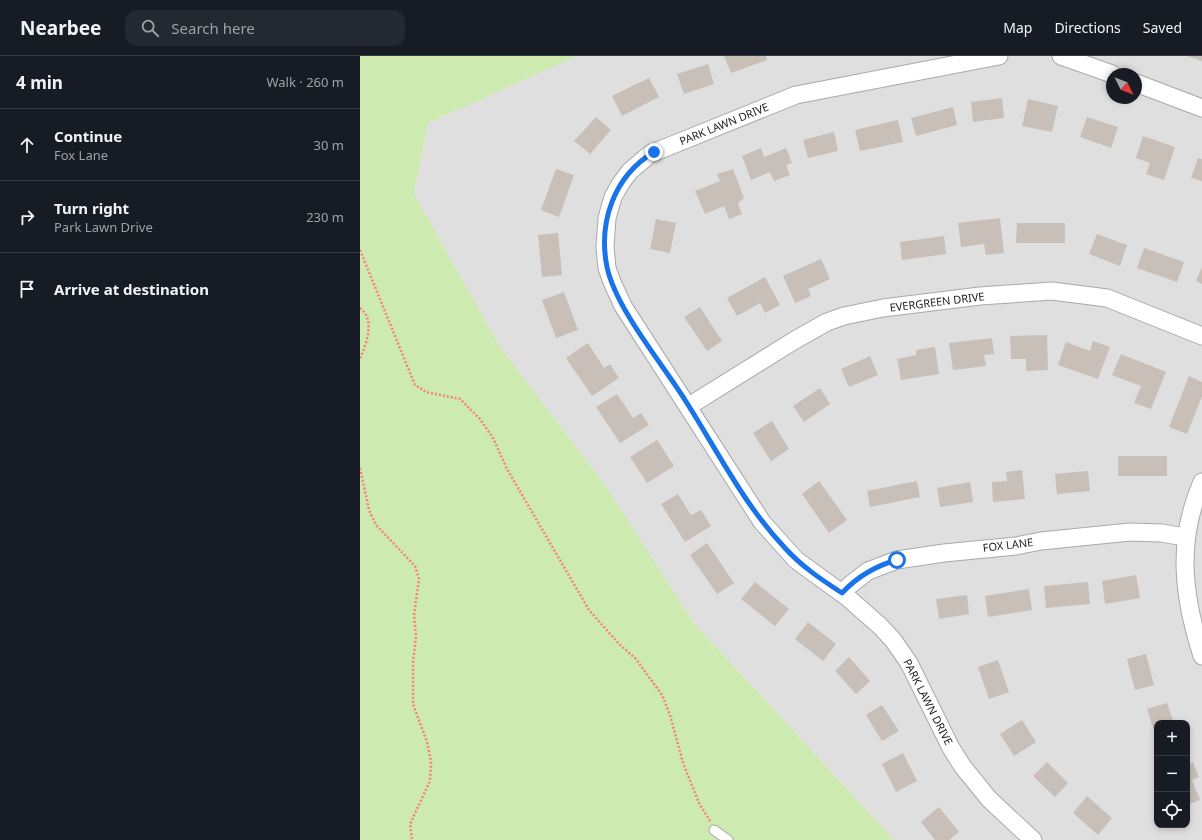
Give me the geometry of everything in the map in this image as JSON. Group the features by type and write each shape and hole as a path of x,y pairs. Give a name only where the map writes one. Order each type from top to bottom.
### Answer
{"street":[{"name":"PARK LAWN DRIVE","path":"999,56 796,95 654,152 630,171 613,197 607,218 605,247 610,276 630,317 767,528 796,560 842,593 880,626 897,646 917,677 951,748 963,767 989,799 1033,840"},
{"path":"1061,56 1106,72"},
{"path":"1142,85 1202,108"},
{"name":"EVERGREEN DRIVE","path":"689,406 795,340 827,322 844,316 883,308 980,296 1052,291 1107,298 1202,336"},
{"path":"1202,482 1193,505 1185,537 1188,606 1202,656"},
{"name":"FOX LANE","path":"842,593 859,578 875,568 889,562 911,558 968,550 1016,546 1041,541 1122,533 1142,532 1185,537"}],"lane":[{"path":"714,830 728,840"}],"path":[{"path":"360,250 415,385 426,392 460,399 480,419 493,438 507,469 586,605 619,644 636,659 662,695 670,715 683,763 699,803 714,830"},
{"path":"360,308 367,320 369,329 360,359"},
{"path":"360,468 369,510 376,524 415,566 419,579 414,615 416,637 413,662 413,704 427,742 431,762 430,781 410,824 412,840"}],"shaded area":[{"path":"577,56 1202,56 1202,840 894,840 694,623 603,482 500,347 414,194 428,123"}],"green space":[{"path":"360,56 577,56 428,123 414,194 500,347 603,482 694,623 894,840 360,840"}],"building":[{"path":"724,56 766,56 767,60 731,73"},
{"path":"1187,56 1202,56 1202,61"},
{"path":"708,64 714,84 684,94 677,74"},
{"path":"649,78 659,97 622,116 612,96"},
{"path":"1002,98 1004,118 973,122 971,102"},
{"path":"1028,99 1058,106 1052,132 1022,126"},
{"path":"953,107 957,125 916,136 911,118"},
{"path":"596,117 611,130 590,154 574,141"},
{"path":"1087,117 1118,127 1111,148 1080,137"},
{"path":"898,120 903,142 860,151 855,130"},
{"path":"834,132 838,151 808,158 803,140"},
{"path":"1143,136 1175,147 1164,180 1146,174 1150,163 1136,158"},
{"path":"761,148 764,157 786,148 792,163 786,165 790,175 774,181 770,172 751,180 742,156"},
{"path":"1198,158 1202,159 1202,181 1191,178"},
{"path":"556,169 574,175 559,217 541,210"},
{"path":"733,169 744,198 738,203 742,214 729,219 724,206 705,214 695,191 720,181 717,174"},
{"path":"1000,218 1004,253 986,255 984,244 961,247 958,223"},
{"path":"656,219 676,223 670,253 650,249"},
{"path":"1017,223 1065,223 1065,243 1016,243"},
{"path":"558,233 562,275 542,277 538,235"},
{"path":"1097,234 1127,245 1120,266 1089,254"},
{"path":"944,236 946,254 902,260 900,242"},
{"path":"1144,248 1184,262 1177,282 1137,268"},
{"path":"821,259 830,279 808,289 811,296 795,303 783,276"},
{"path":"1202,267 1202,284 1196,281"},
{"path":"765,277 780,305 765,313 760,303 737,316 727,298"},
{"path":"564,292 578,330 556,338 542,300"},
{"path":"700,307 722,341 707,351 684,317"},
{"path":"1047,335 1048,370 1026,371 1026,359 1011,359 1010,336"},
{"path":"992,338 994,354 984,355 986,366 953,370 949,343"},
{"path":"1093,341 1110,347 1098,379 1058,365 1066,342 1090,351"},
{"path":"588,343 604,368 610,364 619,378 592,396 566,358"},
{"path":"935,347 939,374 901,380 897,359 916,355 916,350"},
{"path":"1121,354 1166,372 1151,409 1134,403 1141,386 1112,375"},
{"path":"870,356 878,375 849,387 841,369"},
{"path":"1189,376 1202,382 1202,396 1187,434 1169,427"},
{"path":"820,388 830,404 804,422 793,406"},
{"path":"617,394 633,418 641,413 649,425 620,443 596,407"},
{"path":"772,421 789,449 771,461 753,433"},
{"path":"657,440 674,466 647,483 630,457"},
{"path":"1118,456 1167,456 1167,476 1118,476"},
{"path":"1022,470 1025,499 993,502 992,482 1007,481 1006,472"},
{"path":"1088,471 1090,491 1057,494 1055,474"},
{"path":"819,481 847,520 829,533 802,494"},
{"path":"917,481 920,497 870,507 867,491"},
{"path":"970,482 973,502 940,507 937,488"},
{"path":"678,494 691,515 701,510 711,526 685,542 661,504"},
{"path":"707,543 734,583 717,594 690,555"},
{"path":"1136,575 1140,598 1105,604 1102,581"},
{"path":"755,582 789,609 775,626 741,599"},
{"path":"1088,582 1090,604 1046,608 1044,586"},
{"path":"1029,589 1032,610 988,617 985,596"},
{"path":"967,595 969,614 939,619 936,599"},
{"path":"808,622 836,644 823,661 795,639"},
{"path":"1146,654 1154,685 1135,690 1127,659"},
{"path":"849,657 870,681 856,694 835,671"},
{"path":"998,660 1009,692 989,699 978,667"},
{"path":"1167,703 1173,720 1154,720 1154,731 1147,709"},
{"path":"882,705 899,731 882,741 866,715"},
{"path":"1022,720 1036,742 1014,756 1000,734"},
{"path":"903,753 917,781 896,792 882,764"},
{"path":"1047,762 1068,783 1055,797 1033,776"},
{"path":"1193,762 1199,777 1192,780 1200,800 1190,804 1190,792 1190,764"},
{"path":"1087,796 1112,818 1098,835 1073,813"},
{"path":"939,807 959,832 949,840 935,840 921,822"}],"route":[{"path":"654,152 638,163 621,183 610,205 605,230 605,256 607,268 617,294 630,317 686,400 762,522 796,560 819,578 842,593 868,571 897,560"}]}
